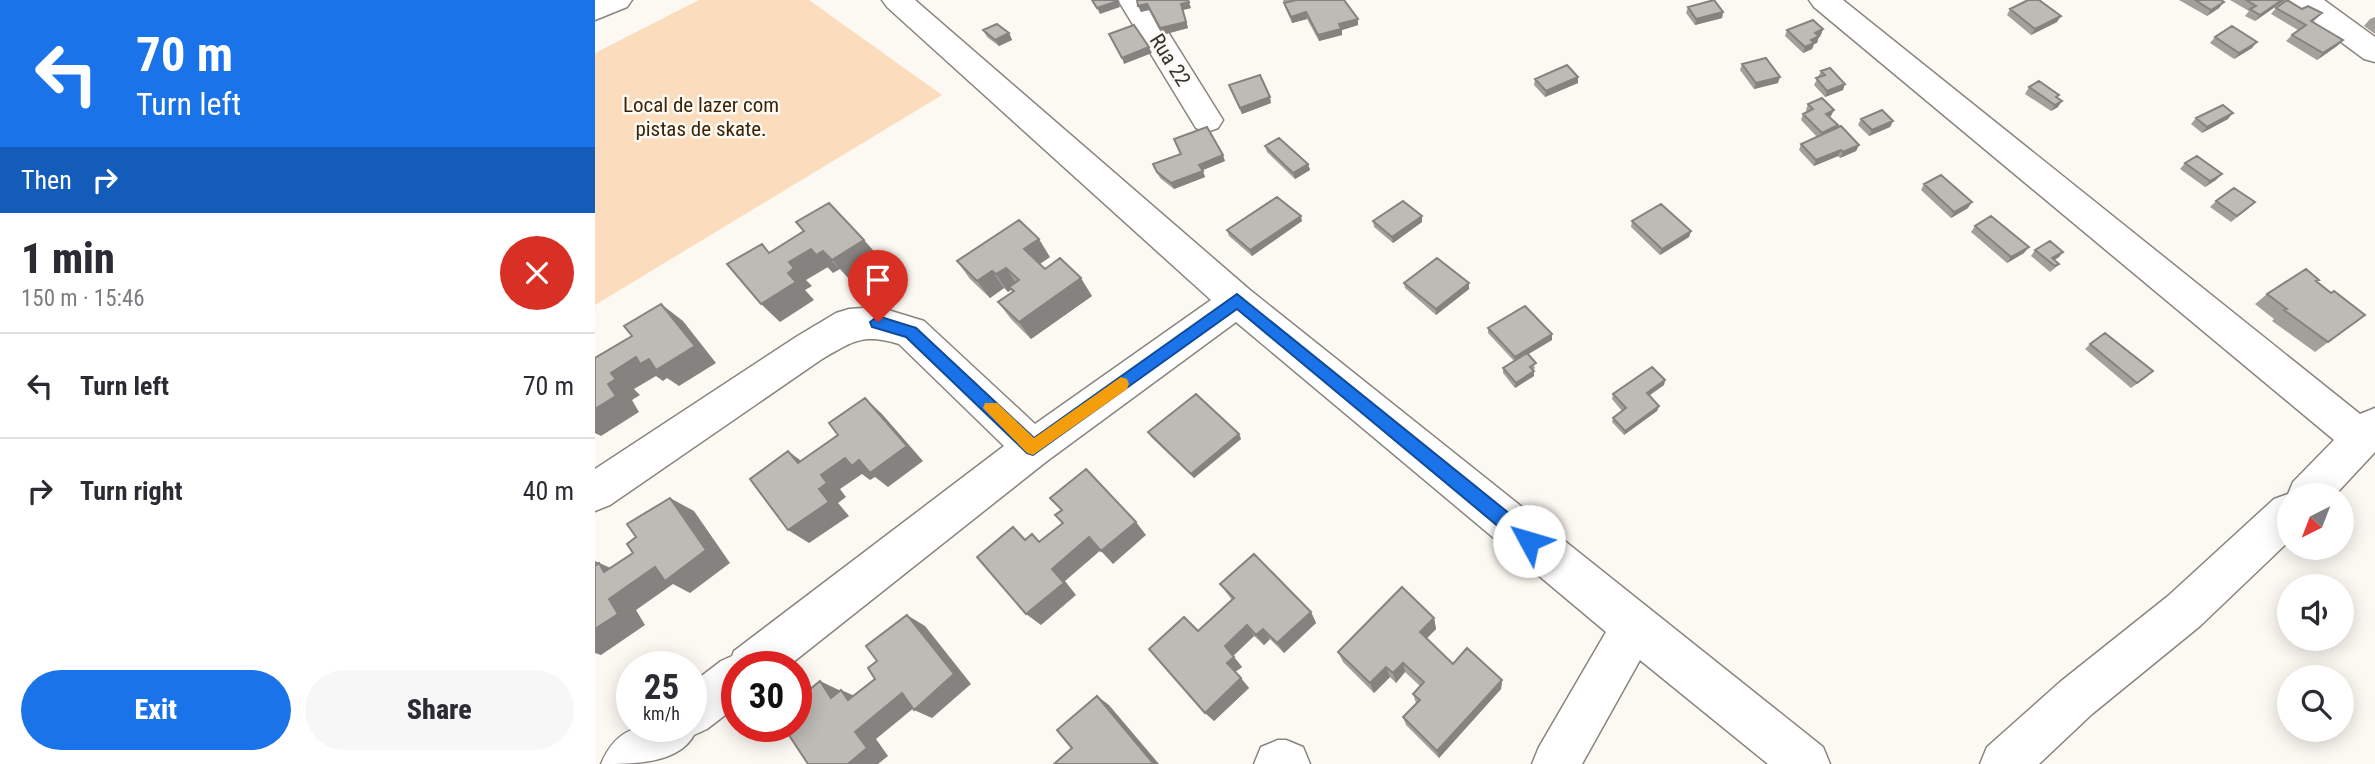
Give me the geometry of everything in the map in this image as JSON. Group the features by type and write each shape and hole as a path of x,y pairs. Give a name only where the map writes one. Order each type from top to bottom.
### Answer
{"street":[{"path":"595,10 617,0"},
{"path":"897,0 1237,301 1634,627 1806,764"},
{"name":"Rua 22","path":"1133,0 1207,120"},
{"path":"1824,0 2369,432 2320,483"},
{"path":"2323,4 2375,52"},
{"path":"771,651 1033,447 1237,301"},
{"path":"595,492 849,324 878,322 911,332 1033,447"},
{"path":"2004,764 2076,698 2183,611 2277,524"},
{"path":"1556,764 1634,627"},
{"path":"707,700 721,690"},
{"path":"625,764 653,742"},
{"path":"1278,764 1286,764"}],"green space":[{"name":"Local de lazer com pistas de skate.","path":"699,0 809,0 942,95 595,305 595,53"}],"building":[{"path":"1092,0 1117,0 1118,1 1097,8"},
{"path":"1137,0 1188,0 1189,2 1181,4 1186,22 1160,28 1147,4 1138,6"},
{"path":"1296,0 1344,0 1358,19 1339,24 1341,29 1318,35 1306,12 1291,17 1284,3"},
{"path":"1714,0 1723,12 1696,19 1688,7"},
{"path":"2028,0 2039,0 2061,16 2035,29 2010,9"},
{"path":"2195,0 2221,0 2224,2 2211,10"},
{"path":"2246,0 2282,0 2260,15 2250,9 2256,6"},
{"path":"2287,0 2302,9 2308,6 2322,13 2311,21 2343,40 2323,53 2292,35 2306,25 2276,8"},
{"path":"1813,20 1823,29 1815,33 1819,36 1811,40 1814,43 1805,47 1787,30"},
{"path":"997,24 1009,33 995,40 983,30"},
{"path":"1134,25 1149,47 1122,58 1109,34"},
{"path":"2232,26 2257,42 2239,53 2215,37"},
{"path":"1766,58 1780,77 1756,83 1742,64"},
{"path":"1567,65 1578,77 1546,91 1535,79"},
{"path":"1830,68 1845,84 1827,91 1816,78 1825,75 1821,71"},
{"path":"1260,75 1270,97 1240,108 1229,85"},
{"path":"2039,81 2059,95 2056,97 2062,101 2055,105 2029,87"},
{"path":"1822,98 1834,110 1826,114 1838,125 1822,133 1803,114 1813,109 1808,104"},
{"path":"2223,105 2233,113 2207,127 2196,118"},
{"path":"1882,110 1893,121 1872,130 1861,119"},
{"path":"1841,126 1859,145 1816,160 1801,144"},
{"path":"1207,127 1223,155 1199,165 1203,171 1171,183 1157,172 1153,164 1181,154 1174,139"},
{"path":"1279,138 1308,164 1293,173 1265,146"},
{"path":"2197,156 2222,174 2210,181 2185,163"},
{"path":"1941,175 1972,202 1954,212 1924,184"},
{"path":"2234,188 2255,202 2237,216 2216,201"},
{"path":"1277,197 1301,216 1250,250 1227,230"},
{"path":"1403,201 1422,216 1392,237 1373,221"},
{"path":"829,203 864,240 832,260 823,251 816,255 811,249 789,262 794,268 788,273 796,282 761,304 727,264 762,244 769,253 804,231 796,222"},
{"path":"1661,204 1691,231 1662,249 1632,221"},
{"path":"1991,216 2029,247 2011,257 1975,226"},
{"path":"1019,220 1039,239 1024,249 1045,269 1060,258 1081,278 1019,322 998,302 1014,291 1009,287 1019,280 1006,268 996,274 992,271 977,281 957,261"},
{"path":"2050,241 2063,252 2052,258 2059,264 2055,266 2035,250"},
{"path":"1437,258 1469,283 1436,309 1404,283"},
{"path":"2306,269 2331,293 2334,291 2365,315 2328,342 2267,294"},
{"path":"661,304 695,346 656,370 649,359 640,364 636,357 611,373 616,379 608,384 616,396 595,409 595,358 632,336 624,326"},
{"path":"1525,306 1552,334 1515,357 1488,328"},
{"path":"2105,333 2153,371 2137,383 2090,344"},
{"path":"1527,353 1536,363 1530,367 1534,371 1516,383 1503,368"},
{"path":"1652,367 1665,380 1647,393 1659,406 1625,431 1613,418 1626,408 1613,394"},
{"path":"1196,394 1239,434 1191,474 1148,432"},
{"path":"865,398 907,446 870,473 859,460 852,466 845,458 821,475 827,483 819,489 829,502 788,530 750,479 788,451 798,463 838,435 829,423"},
{"path":"1086,469 1136,522 1101,551 1089,537 1052,569 1064,583 1026,614 977,557 1013,527 1025,540 1032,534 1039,542 1063,523 1055,515 1062,510 1050,498"},
{"path":"670,498 706,550 665,581 655,567 609,599 618,614 595,629 595,566 599,563 604,572 633,553 627,544 636,537 627,524"},
{"path":"1254,554 1311,612 1277,643 1263,629 1256,635 1247,625 1225,646 1234,657 1227,663 1241,678 1205,713 1149,649 1184,617 1198,631 1234,598 1220,584"},
{"path":"1402,587 1434,618 1420,632 1453,664 1467,648 1502,680 1437,751 1403,717 1420,700 1413,694 1424,682 1403,663 1393,673 1386,667 1370,683 1338,652"},
{"path":"907,615 954,674 914,710 902,693 855,732 867,748 848,764 808,764 794,742 812,742 812,688 820,681 831,698 841,690 848,700 875,679 868,668 877,661 866,646"},
{"path":"1097,696 1152,764 1054,764 1072,748 1057,730"}],"slow traffic":[{"path":"991,408 1033,447 1121,384"}],"route":[{"path":"878,322 911,332 1033,447 1237,301 1529,541"}]}
